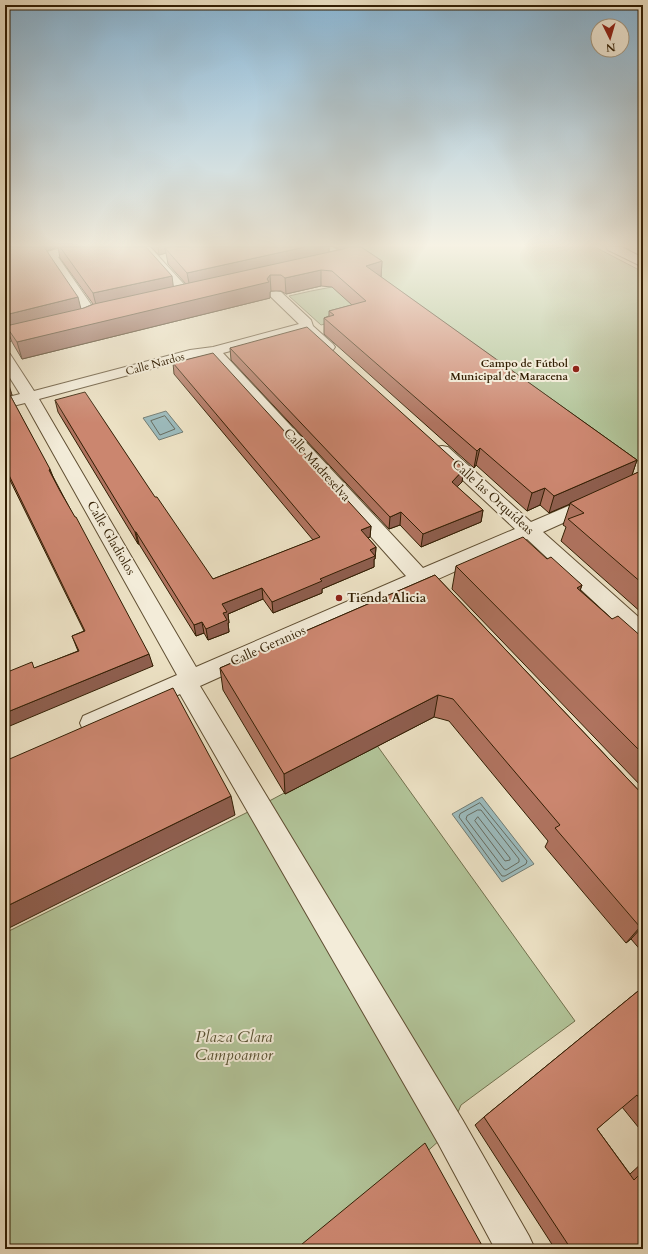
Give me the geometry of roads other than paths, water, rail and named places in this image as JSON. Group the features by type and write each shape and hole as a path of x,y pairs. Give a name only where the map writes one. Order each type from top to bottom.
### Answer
{"street":[{"path":"85,306 92,316"},
{"path":"287,306 306,323 306,327 339,356"},
{"path":"76,321 108,312"},
{"path":"5,338 55,326"},
{"name":"Calle Nardos","path":"5,403 195,353 213,351 306,327"},
{"name":"Calle Madreselva","path":"213,351 423,578 442,594"},
{"name":"Calle Gladiolos","path":"5,357 10,372 29,396 189,681"},
{"name":"Calle las Orquídeas","path":"431,441 643,634"},
{"name":"Calle Geranios","path":"70,733 643,480"},
{"path":"189,681 258,807 450,1131 516,1249"}],"water":[{"path":"166,411 183,432 159,440 143,418"},
{"path":"482,797 534,864 502,882 452,814"}],"place":[{"name":"Campo de Fútbol Municipal de Maracena","path":"576,369"},
{"name":"Tienda Alicia","path":"339,598"}],"park label":[{"name":"Plaza Clara Campoamor","path":"234,1046"}]}
